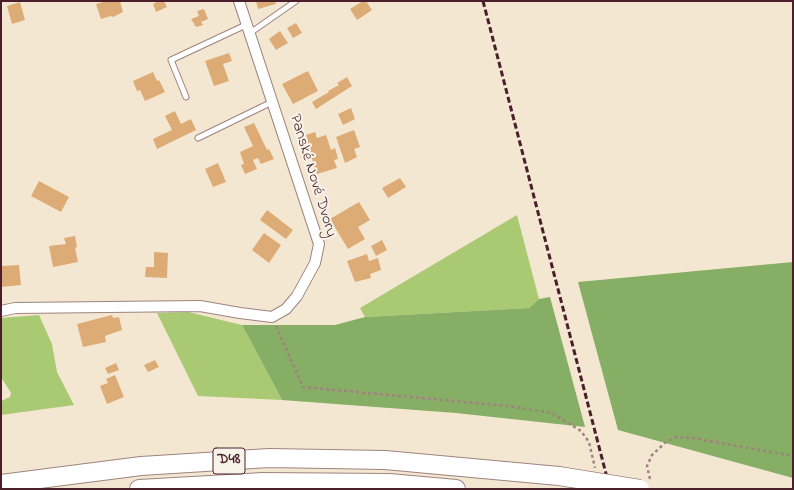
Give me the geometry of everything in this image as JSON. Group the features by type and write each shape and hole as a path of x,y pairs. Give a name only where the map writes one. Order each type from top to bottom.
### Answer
{"highway":[{"name":"D48","path":"1,484 141,466 269,458 385,460 559,476 646,486"},
{"name":"D48","path":"139,489 263,482 389,483 456,489"}],"street":[{"name":"Panské Nové Dvory","path":"239,1 319,244 315,263 297,296 286,308 272,317"},
{"path":"1,311 15,308 200,306 272,317"}],"lane":[{"path":"186,97 171,60 249,29 296,1"},
{"path":"198,138 273,101"}],"path":[{"path":"272,317 303,387 508,406 552,413 582,431 589,442 596,473"},
{"path":"646,486 647,466 652,455 667,441 677,437 692,438 793,456"}],"green space":[{"path":"517,215 539,299 529,308 365,317 360,308"},
{"path":"793,262 793,478 618,430 578,282"},
{"path":"550,297 585,427 456,413 282,400 242,325 335,325 365,317 529,308 539,299"},
{"path":"188,312 242,325 282,400 198,396 157,313"},
{"path":"39,315 52,344 57,372 74,405 1,415 1,401 10,397 11,393 1,377 1,318"}],"building":[{"path":"107,1 120,1 123,12 113,17 111,16 101,19 96,4"},
{"path":"158,1 164,1 167,7 156,12 153,4"},
{"path":"256,1 275,1 276,4 258,9"},
{"path":"363,1 366,1 372,10 357,20 350,9"},
{"path":"20,2 25,20 12,24 7,6"},
{"path":"204,9 208,19 201,22 203,25 196,27 191,19 199,16 197,11"},
{"path":"296,23 302,33 293,38 287,28"},
{"path":"280,31 288,43 276,50 269,39"},
{"path":"229,53 232,61 223,64 229,81 214,86 205,61"},
{"path":"308,71 318,91 293,104 282,84"},
{"path":"153,72 157,81 159,80 165,92 145,101 140,90 137,91 133,81"},
{"path":"347,77 352,86 316,109 312,102 339,85 337,83"},
{"path":"351,108 355,119 343,125 338,114"},
{"path":"175,111 181,124 191,119 196,130 157,149 153,139 172,130 165,116"},
{"path":"254,123 267,150 269,149 274,159 261,164 258,158 253,160 257,169 245,174 241,165 244,164 240,152 253,146 244,127"},
{"path":"354,130 360,147 354,149 357,157 345,163 336,137"},
{"path":"315,132 317,138 326,135 331,150 335,148 338,159 334,160 337,168 317,174 306,141 308,141 306,135"},
{"path":"218,163 226,182 213,187 205,169"},
{"path":"400,178 406,187 388,198 382,188"},
{"path":"39,181 69,197 61,212 31,196"},
{"path":"359,202 370,220 358,227 365,239 348,249 330,219"},
{"path":"267,210 293,230 286,239 260,220"},
{"path":"264,233 281,245 269,263 252,250"},
{"path":"75,236 77,247 75,248 78,262 53,267 49,246 66,244 64,238"},
{"path":"382,240 387,250 376,256 371,246"},
{"path":"154,252 168,253 167,278 145,277 146,267 154,267"},
{"path":"367,254 369,261 378,258 381,270 370,274 371,278 355,282 347,261"},
{"path":"19,265 21,285 1,287 1,266"},
{"path":"112,315 113,318 119,317 122,330 105,336 106,342 83,347 77,324"},
{"path":"155,360 159,367 148,372 144,365"},
{"path":"116,363 119,370 108,374 105,368"},
{"path":"115,375 124,397 107,404 100,386 108,383 106,379"}],"railway":[{"path":"483,1 610,489"}]}
